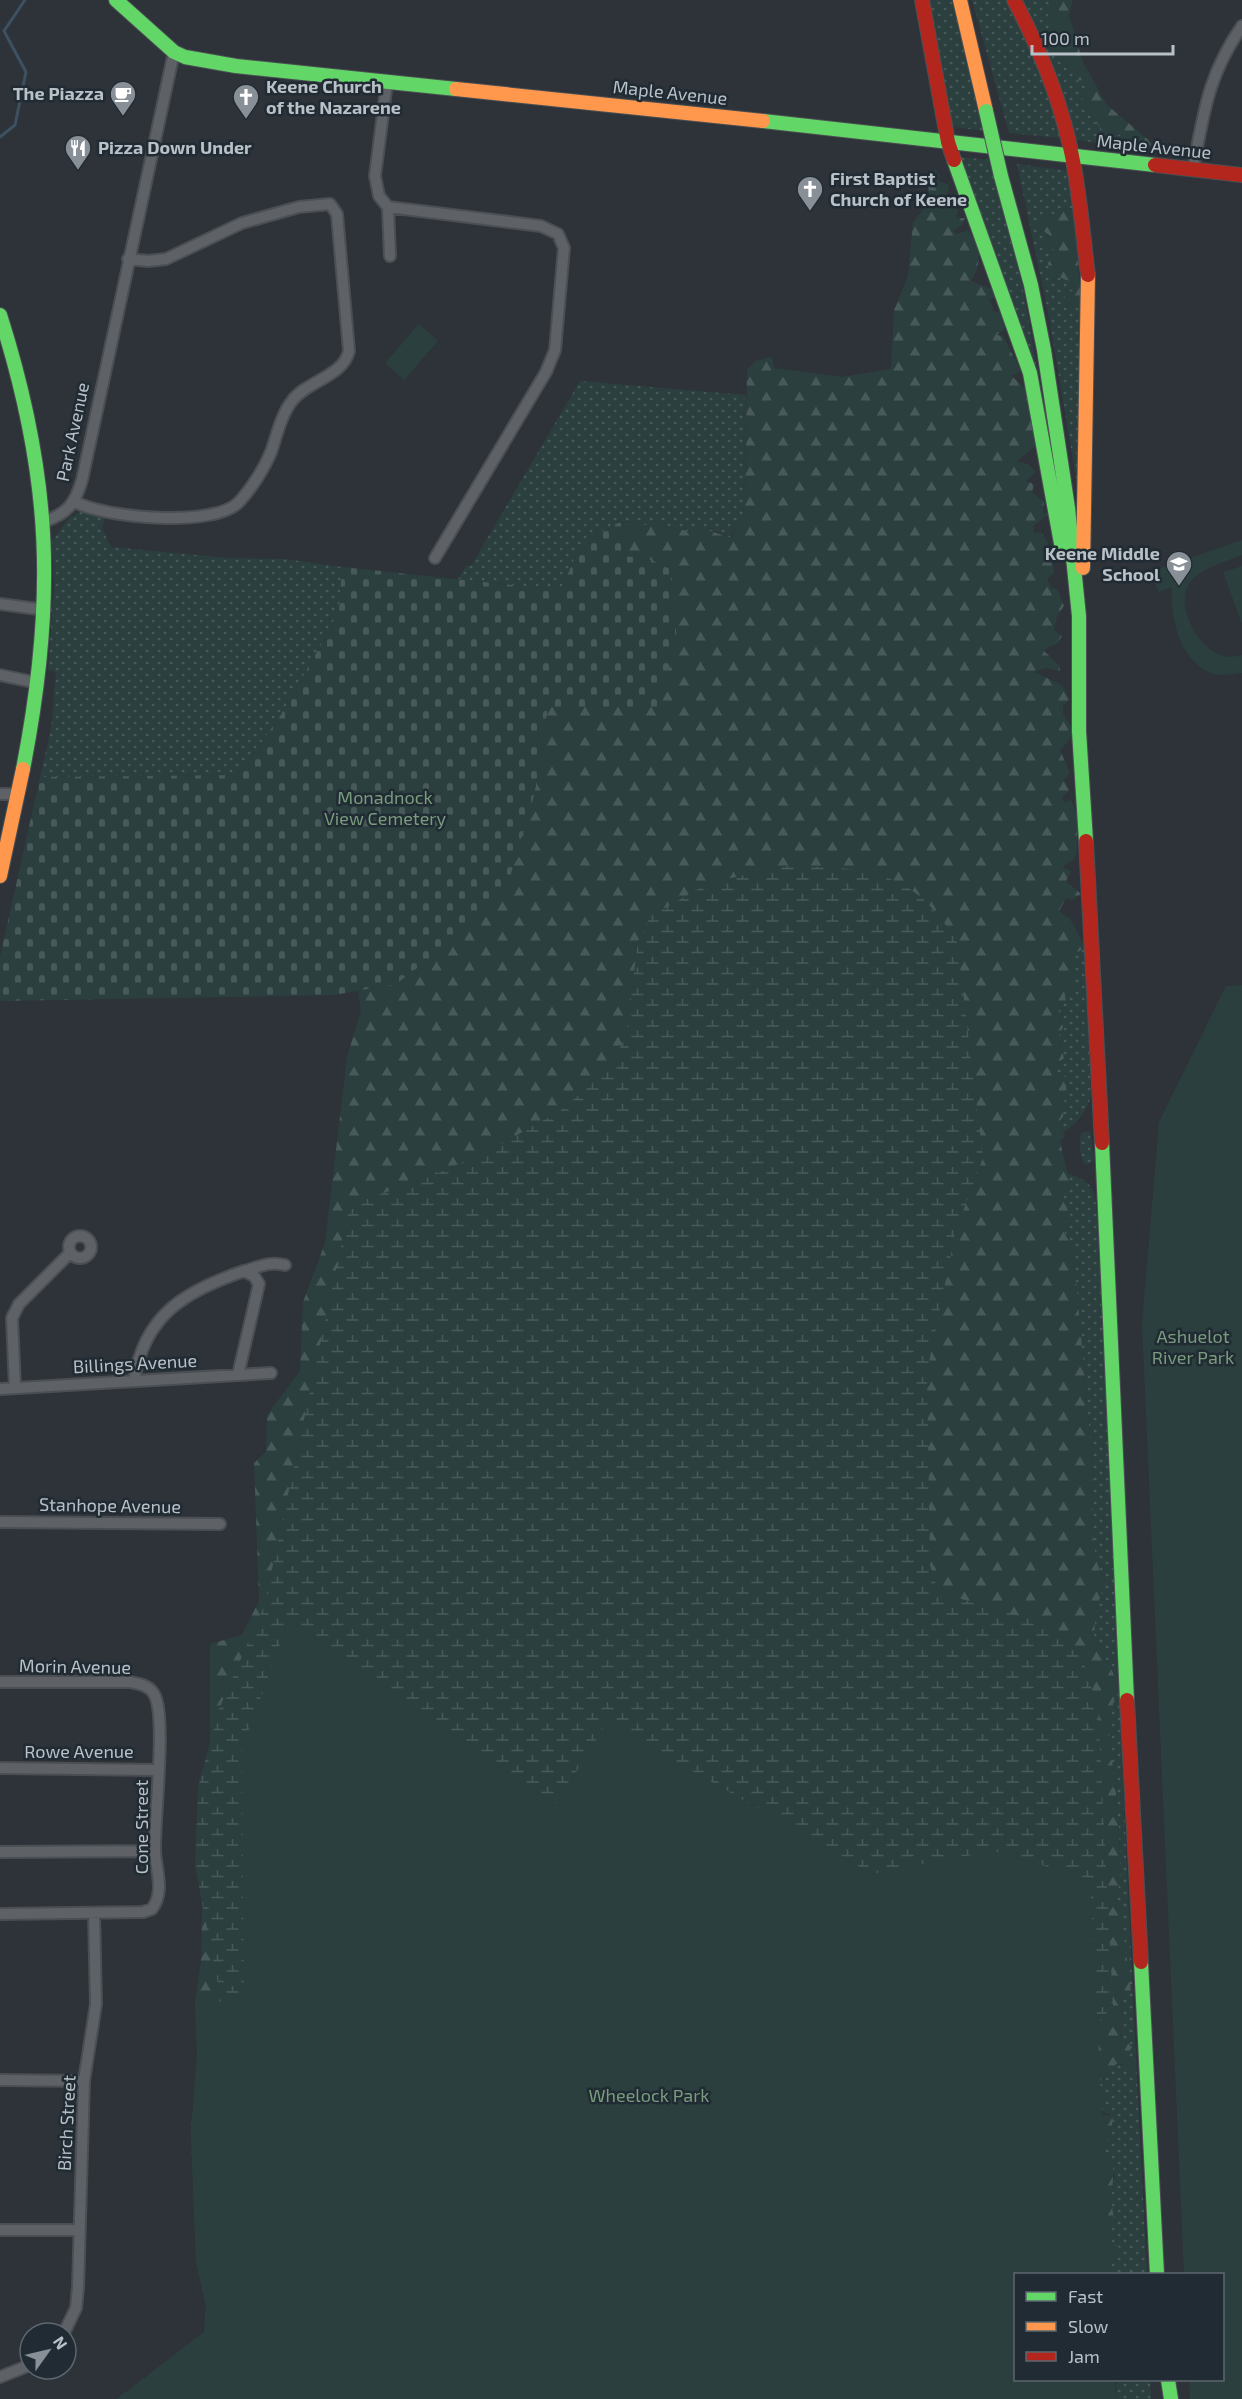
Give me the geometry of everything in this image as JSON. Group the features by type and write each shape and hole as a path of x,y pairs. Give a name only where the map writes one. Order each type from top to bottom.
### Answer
{"main road":[{"name":"Maple Avenue","path":"116,0 174,52 185,57 236,66 1242,175"},
{"path":"922,0 948,142 1030,372 1056,522 1079,616"},
{"path":"960,0 1001,176 1031,285 1044,350 1068,508 1079,616"},
{"path":"1014,0 1039,48 1051,78 1072,156 1089,279 1084,554 1079,616 1079,731 1157,2273"},
{"path":"0,315 23,391 43,522 45,610 38,683 18,794 0,876"}],"street":[{"path":"1193,169 1211,82 1221,57 1242,26"},
{"name":"Park Avenue","path":"43,522 68,511 75,502 82,480 174,52"},
{"path":"387,82 375,176 379,196 388,207 390,256"},
{"path":"75,502 89,509 170,518 224,512 233,508 248,490 270,455 290,403 304,389 344,363 349,351 337,214 330,204 296,208 242,223 166,259 150,261 128,259"},
{"path":"388,207 541,226 558,234 564,248 555,350 546,372 435,558"},
{"path":"0,604 45,610"},
{"path":"0,675 38,683"},
{"path":"0,794 18,794"},
{"path":"15,1388 12,1318 19,1304 70,1252"},
{"path":"134,1381 143,1343 173,1307 189,1293 206,1284 262,1264 285,1265"},
{"path":"238,1375 259,1284 254,1276 244,1271"},
{"name":"Billings Avenue","path":"0,1389 271,1373"},
{"name":"Stanhope Avenue","path":"0,1522 220,1524"},
{"name":"Morin Avenue","path":"0,1682 130,1682 149,1688"},
{"name":"Cone Street","path":"94,1913 143,1912 152,1909 160,1894 155,1851 158,1705 155,1694 149,1688"},
{"name":"Rowe Avenue","path":"0,1768 158,1770"},
{"path":"0,1852 155,1851"},
{"path":"0,1914 94,1913"},
{"name":"Birch Street","path":"70,2321 76,2308 84,2081 96,2004 94,1913"},
{"path":"0,2080 84,2081"},
{"path":"0,2230 79,2230"},
{"path":"0,2377 18,2370"}],"green space":[{"path":"925,0 952,0 983,131 948,126"},
{"path":"972,0 1008,0 1032,49 1061,138 1009,133"},
{"path":"1019,0 1049,0 1052,3 1050,17 1064,60 1074,67 1088,86 1089,114 1101,129 1123,136 1133,149 1073,139"},
{"path":"1049,0 1073,0 1069,15 1083,62 1107,105 1158,148 1133,149 1123,136 1101,129 1082,105 1083,90 1088,86 1083,80 1073,81 1074,67 1064,60 1056,49 1060,44 1047,13 1052,3"},
{"path":"960,157 991,160 1022,284 1044,408"},
{"path":"1017,164 1069,171 1075,208 1058,209 1058,212 1039,221 1056,251 1056,276 1073,283 1081,308 1078,490 1049,317"},
{"path":"935,170 940,176 938,181 949,185 947,198 958,210 956,218 965,218 962,225 953,231 957,234 968,230 975,242 978,261 971,281 996,291 996,297 989,299 993,307 992,311 999,312 1006,321 1004,330 997,335 1003,336 1021,371 1012,376 1025,389 1040,442 1017,461 1028,464 1036,472 1026,481 1034,484 1032,492 1044,502 1043,513 1050,514 1034,525 1034,533 1041,532 1049,545 1054,573 1047,579 1051,588 1057,589 1064,606 1057,616 1054,630 1062,636 1057,644 1047,647 1044,651 1060,666 1060,671 1045,668 1034,672 1062,685 1070,699 1063,706 1063,714 1073,729 1069,740 1060,750 1070,773 1064,780 1070,790 1062,797 1065,802 1071,800 1079,819 1075,856 1062,867 1071,871 1066,881 1081,894 1072,900 1066,898 1059,911 1070,919 1084,945 1080,951 1073,953 1076,977 1074,988 1065,995 1066,1002 1058,1009 1063,1027 1058,1038 1064,1058 1053,1068 1057,1075 1067,1077 1063,1117 1056,1124 1065,1136 1060,1141 1070,1184 1060,1195 1071,1216 1061,1227 1073,1246 1093,1480 1094,1542 1099,1570 1105,1580 1096,1611 1094,1635 1118,1683 1109,1741 1119,1839 1119,1875 1115,1902 1120,1904 1131,1992 1121,1999 1124,2026 1120,2028 1121,2037 1132,2047 1127,2056 1134,2067 1128,2072 1123,2069 1123,2064 1116,2064 1094,2090 1096,2094 1105,2097 1096,2105 1097,2111 1105,2115 1113,2115 1111,2135 1098,2152 1101,2159 1113,2159 1114,2218 1104,2234 1106,2248 1117,2245 1120,2249 1112,2261 1102,2265 1014,2273 1014,2381 1059,2399 117,2399 204,2332 206,2305 196,2262 191,2132 197,2054 195,2002 201,1961 203,1873 210,1775 210,1644 242,1635 259,1601 254,1463 266,1452 267,1415 300,1371 303,1302 325,1243 347,1057 361,1011 358,991 396,984 534,796 548,707 647,558 622,556 623,523 633,521 648,526 654,523 691,532 698,527 732,538 736,523 745,515 747,370 755,361 772,357 774,368 842,377 891,369 894,310 908,276 913,223 928,203 929,172"},
{"path":"1075,208 1081,308 1071,308 1065,301 1064,293 1076,290 1073,283 1050,273 1048,263 1056,251 1045,246 1045,240 1050,236 1040,228 1039,220 1058,212 1058,209"},
{"path":"419,324 438,341 404,380 385,363"},
{"path":"580,381 746,395 745,515 736,523 731,538 716,531 691,532 654,523 648,526 633,521 618,523 576,555 561,590 458,579 467,565 471,566"},
{"path":"80,512 105,517 102,529 111,547 228,558 285,559 342,567 339,610 325,638 279,718 238,775 40,777 51,729 56,672 48,670 54,587 52,541 69,518"},
{"name":"Monadnock View Cemetery","path":"618,523 623,523 622,556 647,558 670,569 677,641 658,707 548,707 534,796 510,877 471,921 429,959 396,984 334,995 0,1001 0,957 40,777 238,775 279,718 339,610 342,567 561,590 576,555 588,538"},
{"path":"1242,540 1242,555 1200,573 1188,586 1185,598 1189,622 1204,643 1223,656 1242,655 1242,673 1217,675 1202,668 1185,650 1175,625 1172,587 1159,592 1150,572"},
{"path":"1242,566 1242,624 1223,572"},
{"path":"784,866 862,871 883,876 903,885 922,898 940,917 957,942 983,1158 956,1230 927,1372 930,1565 938,1592 1046,1624 1068,1636 1082,1657 1098,1709 1113,2006 1095,2026 1016,2273 1014,2273 1014,2380 251,2399 231,2052 195,1866 198,1787 219,1709 264,1606 350,1205 434,1175 488,1151 560,1111 607,1071 626,1037 638,941 651,916 709,883"},
{"path":"1084,945 1091,1095 1081,1117 1062,1133 1056,1124 1057,1075 1053,1068 1064,1058 1058,1038 1063,1027 1058,1009 1076,977 1072,953"},
{"name":"Ashuelot River Park","path":"1242,985 1242,2399 1190,2399 1189,2381 1224,2381 1224,2273 1184,2273 1142,1323 1159,1122 1226,986"},
{"path":"1090,1131 1094,1160 1086,1165 1081,1154 1080,1137 1081,1133"},
{"path":"1067,1173 1087,1182 1095,1196 1097,1212 1147,2273 1106,2273 1104,2234 1113,2218 1110,2201 1115,2175 1097,2152 1111,2135 1113,2115 1097,2111 1094,2090 1116,2064 1134,2067 1127,2056 1120,2028 1124,2025 1121,1998 1131,1992 1115,1902 1119,1875 1119,1839 1109,1733 1117,1683 1094,1635 1096,1611 1105,1580 1099,1570 1094,1542 1093,1480 1073,1246 1061,1227 1060,1195 1070,1184"},
{"name":"Wheelock Park","path":"289,1620 556,1805 607,1722 872,1874 993,1851 1090,1879 1110,2273 1014,2273 1014,2381 1115,2381 1116,2399 117,2399 204,2332 206,2305 196,2262 191,2132 197,2054 195,2002 244,2001 242,1749"},
{"path":"1120,2381 1150,2381 1151,2399 1116,2399 1116,2384"}],"waterway":[{"path":"0,137 15,125 26,72 4,31 25,0"}],"traffic: fast":[{"path":"116,0 174,52 185,57 236,66 456,89"},
{"path":"986,111 1001,176"},
{"path":"763,121 1155,165"},
{"path":"954,160 1030,373 1062,549"},
{"path":"1001,176 1031,285 1044,350 1068,508 1079,616 1079,731 1086,841"},
{"path":"0,315 30,431 39,486 43,540 44,595 41,650 23,769"},
{"path":"1102,1143 1127,1700"},
{"path":"1141,1962 1157,2273"},
{"path":"1168,2381 1171,2399"}],"traffic: slow":[{"path":"960,0 986,111"},
{"path":"456,89 763,121"},
{"path":"1083,568 1088,275"},
{"path":"0,876 23,769"}],"traffic: jam":[{"path":"922,0 948,142 954,160"},
{"path":"1014,0 1049,76 1062,115 1077,186 1088,275"},
{"path":"1155,165 1242,175"},
{"path":"1086,841 1102,1143"},
{"path":"1127,1700 1141,1962"}],"place":[{"name":"The Piazza","path":"123,117"},
{"name":"Keene Church of the Nazarene","path":"246,120"},
{"name":"Pizza Down Under","path":"78,171"},
{"name":"First Baptist Church of Keene","path":"810,212"},
{"name":"Keene Middle School","path":"1179,587"}]}
